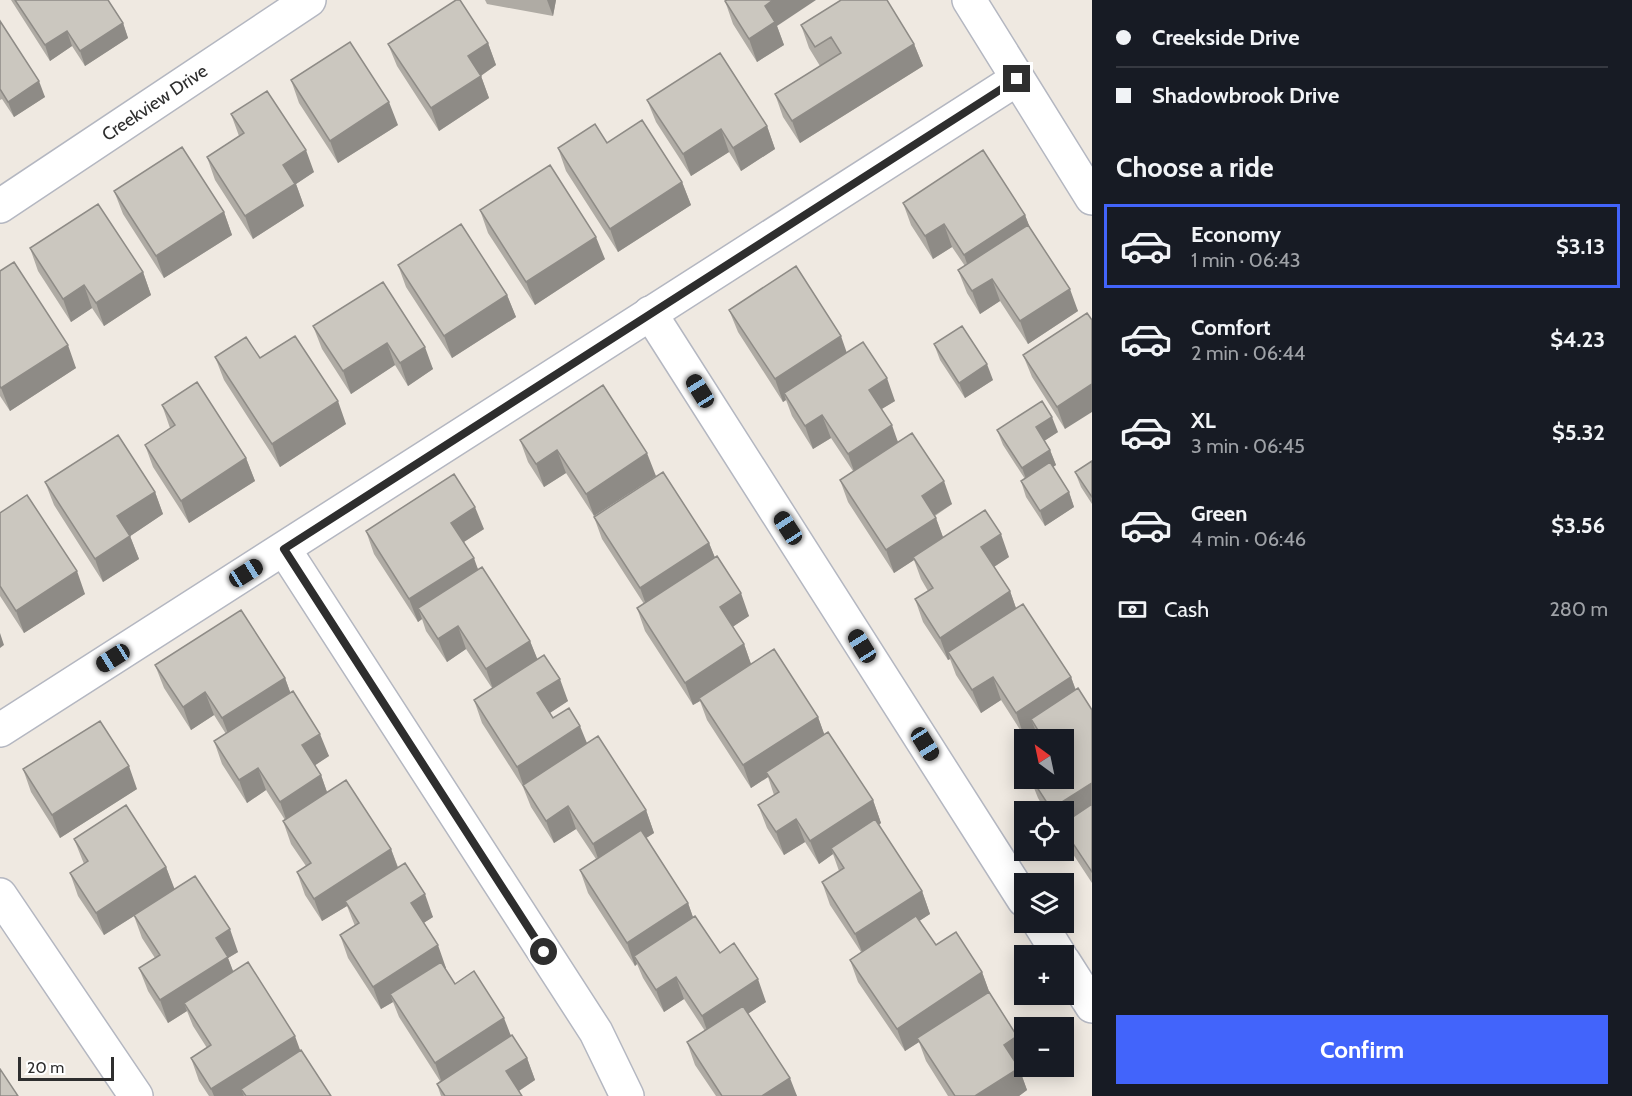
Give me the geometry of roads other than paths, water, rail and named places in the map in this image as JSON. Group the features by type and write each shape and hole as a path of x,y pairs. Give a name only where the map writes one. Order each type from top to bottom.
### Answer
{"street":[{"name":"Creekview Drive","path":"0,206 309,0"},
{"path":"969,0 1092,198"},
{"path":"0,730 1017,79"},
{"path":"650,312 1014,884"},
{"path":"284,549 596,1032 627,1096"},
{"path":"0,895 136,1096"},
{"path":"1074,978 1092,1006"}]}
